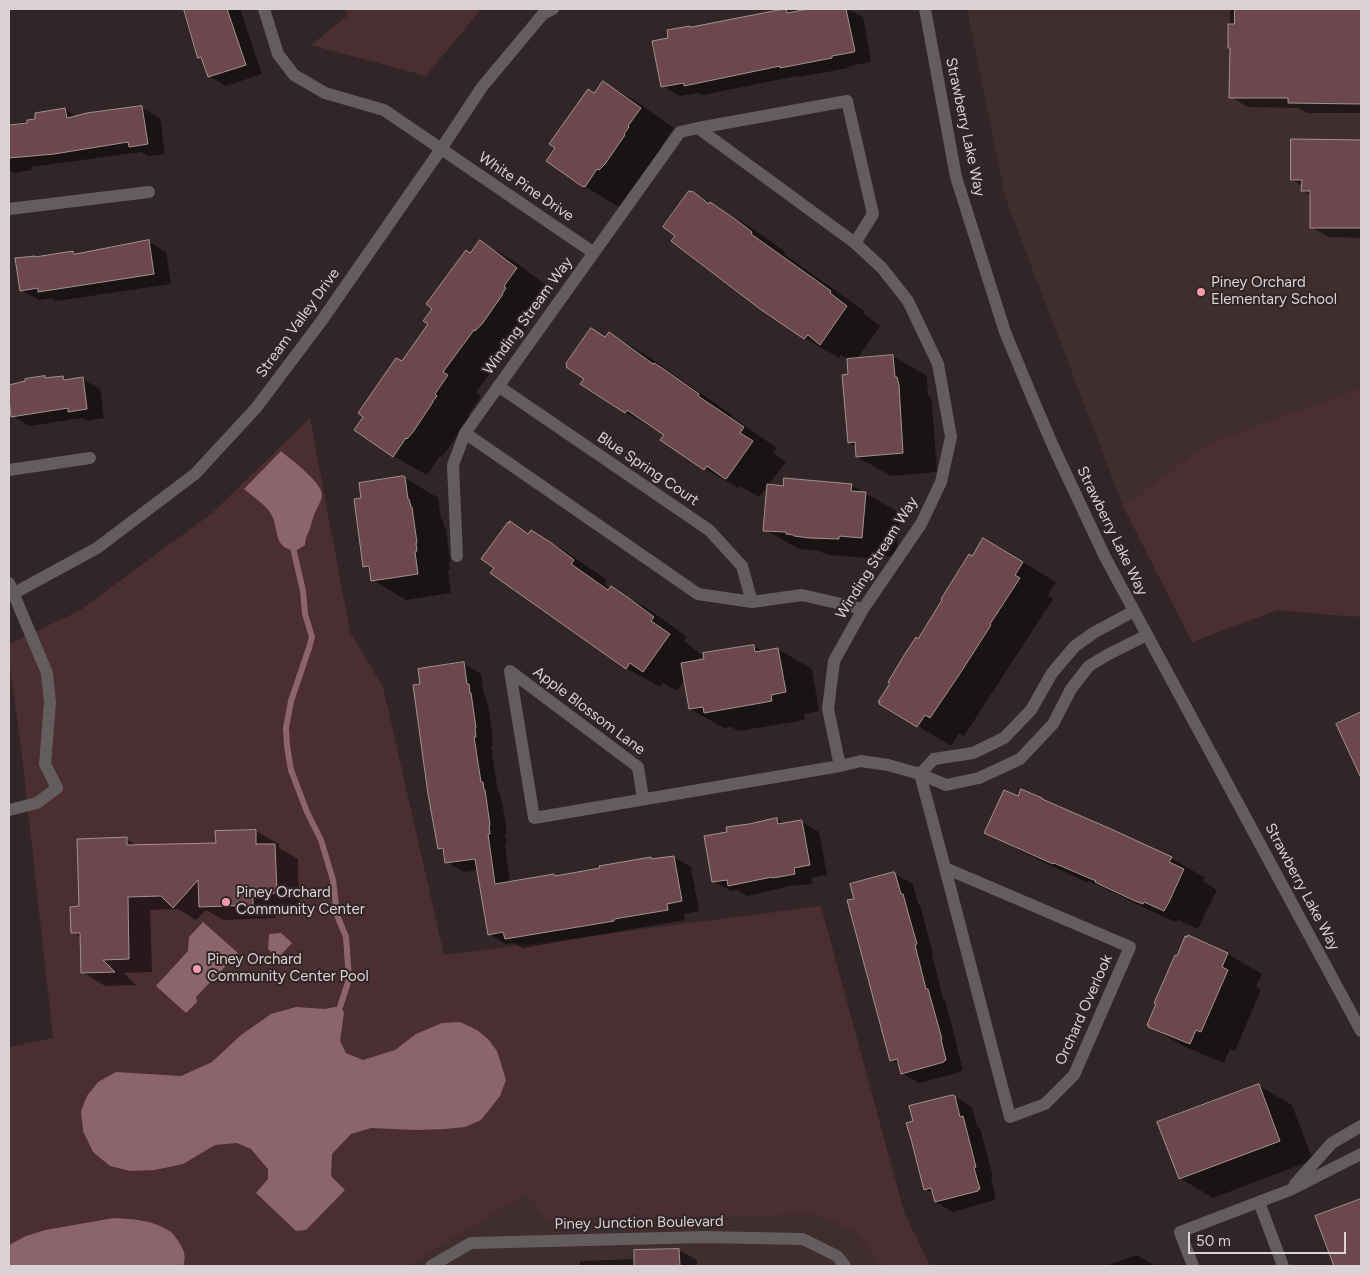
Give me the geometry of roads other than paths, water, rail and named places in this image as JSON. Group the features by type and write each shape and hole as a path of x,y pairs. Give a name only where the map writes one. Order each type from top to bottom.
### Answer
{"street":[{"name":"White Pine Drive","path":"264,9 278,54 294,75 325,94 384,110 594,253"},
{"name":"Stream Valley Drive","path":"11,591 97,548 194,474 256,408 320,323 482,87 544,14 553,9"},
{"name":"Strawberry Lake Way","path":"925,9 956,177 1004,332 1057,455 1105,557 1361,1031"},
{"name":"Winding Stream Way","path":"457,556 453,465 465,433 680,132 846,101 873,214 855,244"},
{"name":"Winding Stream Way","path":"698,128 855,244 882,268 908,301 938,364 950,437 941,482 921,524 863,610 834,661 828,708 840,766"},
{"path":"9,209 149,192"},
{"name":"Blue Spring Court","path":"498,386 709,530 742,566 752,602"},
{"path":"465,433 698,594 752,602 802,595 863,610"},
{"path":"9,470 90,458"},
{"path":"9,810 37,803 57,788 45,764 50,703 47,673 11,591"},
{"path":"920,774 934,759 973,752 1004,738 1031,710 1052,672 1075,646 1095,632 1134,611"},
{"name":"Apple Blossom Lane","path":"643,799 638,767 510,671 534,818 840,766 861,761 888,765 920,774 946,785 979,778 1020,759 1053,724 1071,689 1089,666 1147,635"},
{"name":"Orchard Overlook","path":"920,774 1010,1117 1045,1104 1074,1075 1130,947 945,868"},
{"path":"1290,1190 1332,1143 1361,1126"},
{"path":"1193,1266 1180,1232 1290,1190 1361,1154"},
{"path":"1259,1202 1283,1266"},
{"name":"Piney Junction Boulevard","path":"431,1266 471,1243 704,1238 803,1239 837,1256 845,1266"}],"waterway":[{"path":"294,552 303,591 305,614 312,637 291,701 286,728 287,746 291,770 307,812 321,840 333,880 337,915 346,937 349,979 340,1007"}],"place":[{"name":"Piney Orchard Elementary School","path":"1201,292"},
{"name":"Piney Orchard Community Center","path":"226,902"},
{"name":"Piney Orchard Community Center Pool","path":"197,969"}]}
